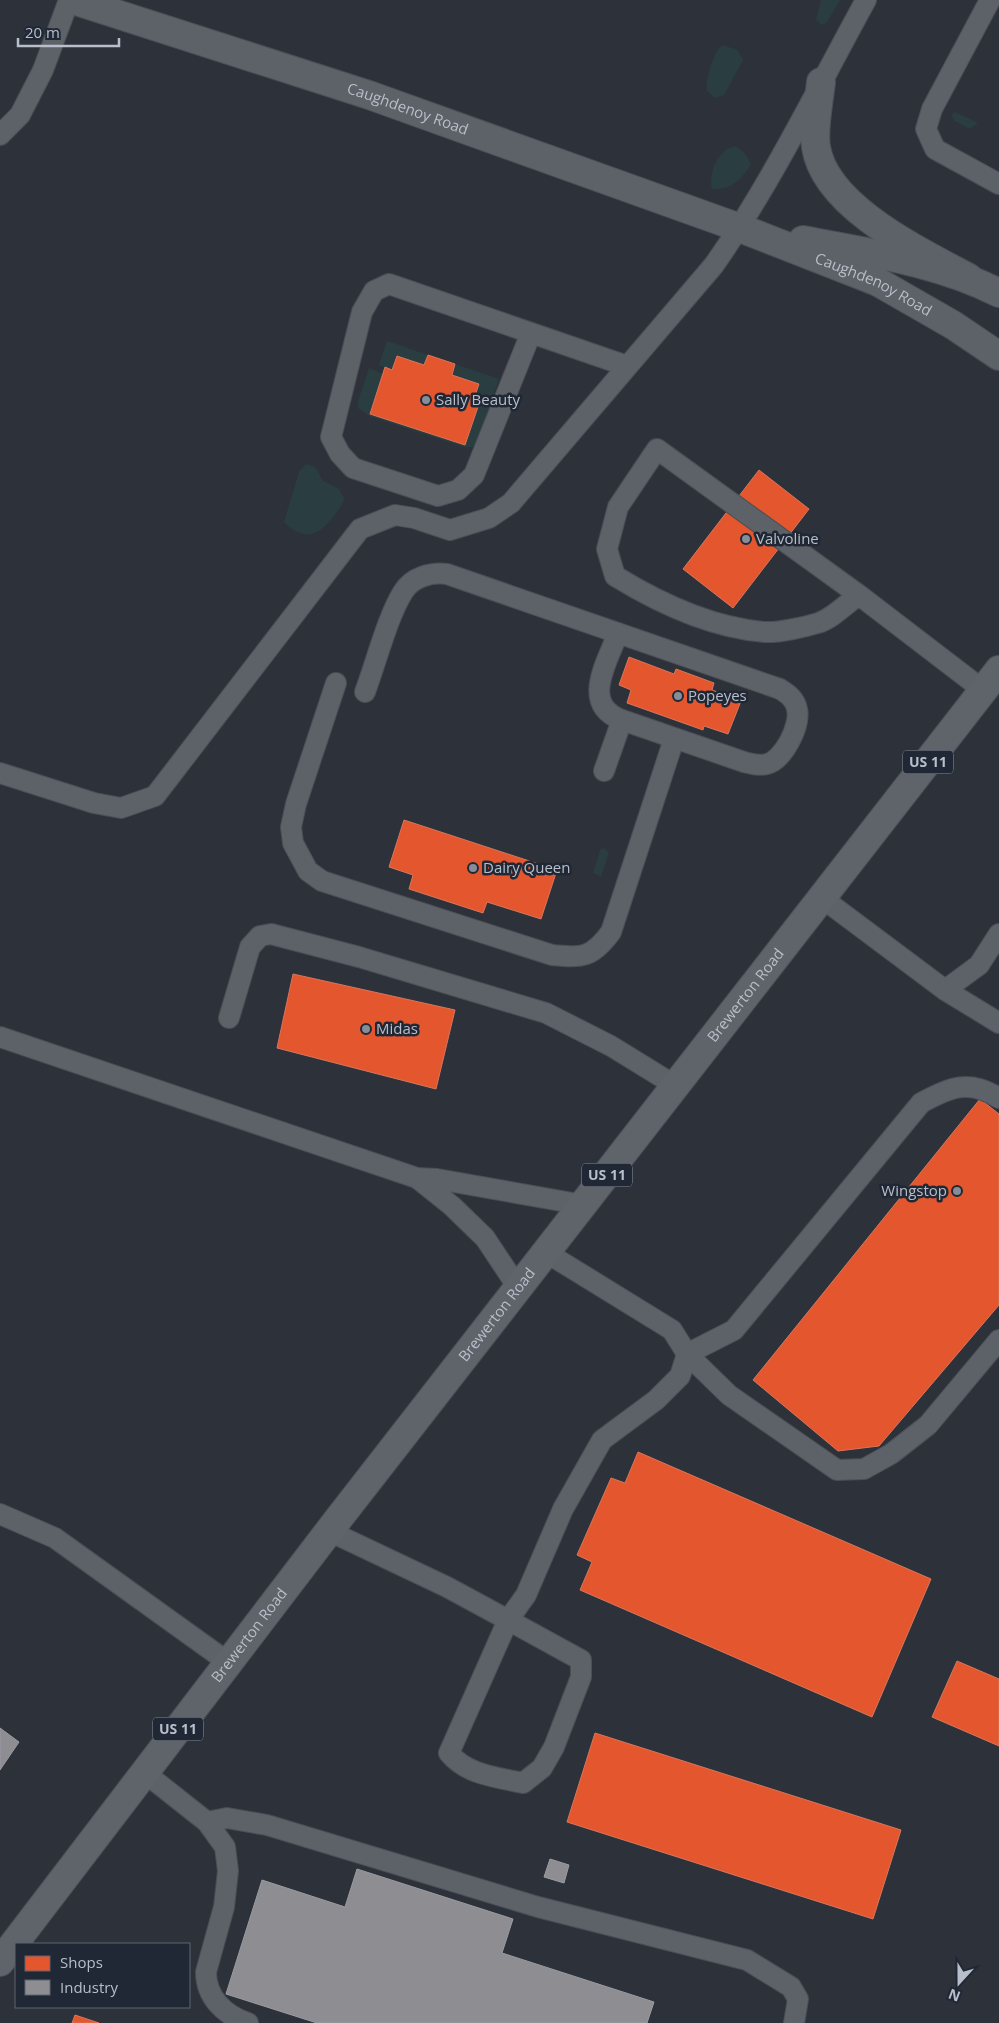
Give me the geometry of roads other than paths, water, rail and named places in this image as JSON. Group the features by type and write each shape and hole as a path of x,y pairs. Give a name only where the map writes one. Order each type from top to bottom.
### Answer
{"main road":[{"name":"Brewerton Road","path":"0,1962 329,1531 991,680"}],"street":[{"name":"Caughdenoy Road","path":"73,0 369,95 740,228 878,282 953,325 999,356"},
{"name":"Caughdenoy Road","path":"821,82 816,147 827,176 847,200 887,232 999,294"},
{"name":"Caughdenoy Road","path":"740,228 910,260 969,278"}],"lane":[{"path":"0,135 20,115 43,70 69,0"},
{"path":"0,773 94,803 120,808 155,796 360,529 395,515 414,518 450,530 489,518 511,503 714,266 740,228 866,0"},
{"path":"990,0 932,109 926,129 935,149 999,184"},
{"path":"531,333 474,475 458,490 438,496 353,468 340,454 331,437 362,312 374,291 389,284 627,366"},
{"path":"859,595 820,623 767,632 729,626 681,610 638,591 615,576 607,550 618,507 657,450 859,595 991,680"},
{"path":"365,692 403,591 423,576 437,573 447,574 618,633 780,689 792,698 797,710 797,722 779,757 769,764 757,765 744,762 674,739 622,720 609,713 602,704 598,691 618,633"},
{"path":"336,683 296,804 291,827 294,843 308,871 322,881 552,955 576,957 590,954 602,945 611,932 656,788 674,739"},
{"path":"604,771 622,720"},
{"path":"822,898 944,990 999,1024"},
{"path":"229,1018 250,947 260,936 271,934 359,957 546,1013 611,1046 676,1086"},
{"path":"944,990 978,965 999,934"},
{"path":"0,1037 417,1178 437,1179 584,1205"},
{"path":"329,1531 448,1587 508,1620 581,1660 581,1677 554,1747 542,1768 523,1783 478,1773 457,1763 449,1753 508,1620 526,1596 562,1508 602,1440 656,1400 680,1376 687,1354 734,1330 921,1102 948,1088 970,1086 999,1098"},
{"path":"417,1178 452,1206 485,1238 519,1289"},
{"path":"547,1253 672,1330 687,1354 730,1395 836,1470 864,1469 891,1454 928,1425 999,1340"},
{"path":"0,1514 54,1538 229,1663"},
{"path":"144,1773 207,1822 225,1847 228,1871 224,1907 206,1972 206,1983 218,2006 248,2023"},
{"path":"207,1822 227,1818 268,1824 538,1907 747,1960 791,1988 798,1999 794,2023"}],"place":[{"name":"Sally Beauty","path":"426,400"},
{"name":"Valvoline","path":"746,539"},
{"name":"Popeyes","path":"678,696"},
{"name":"Dairy Queen","path":"473,868"},
{"name":"Midas","path":"366,1029"},
{"name":"Wingstop","path":"957,1191"}]}
